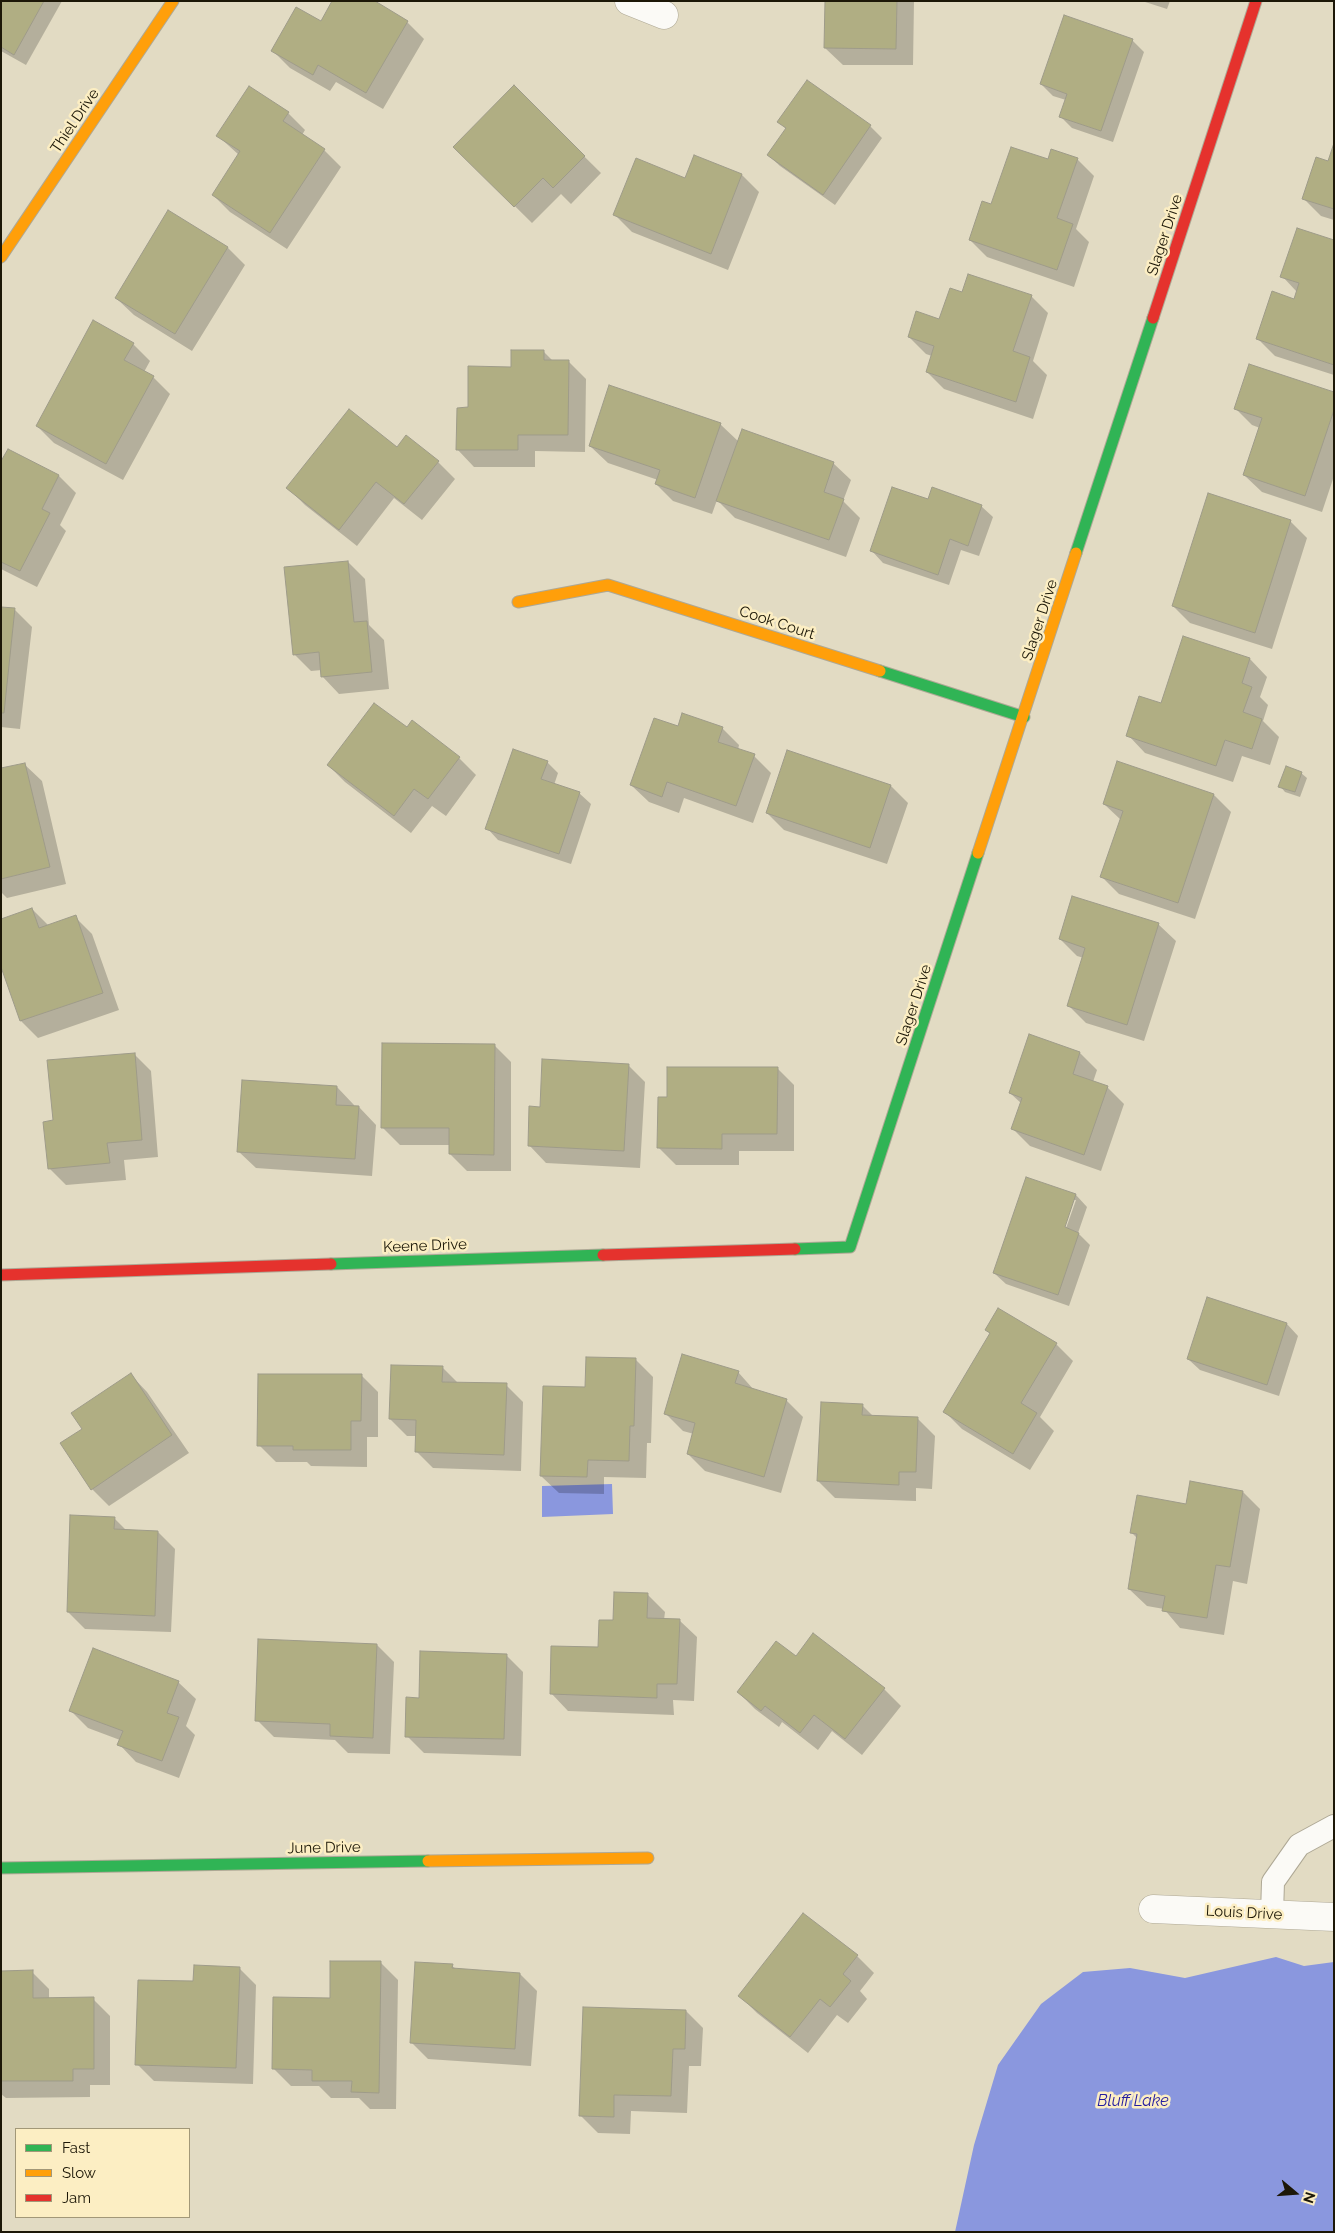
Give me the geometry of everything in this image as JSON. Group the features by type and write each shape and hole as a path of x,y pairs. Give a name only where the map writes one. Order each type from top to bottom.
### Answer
{"street":[{"name":"Thiel Drive","path":"1,257 173,1"},
{"path":"629,1 664,15"},
{"name":"Slager Drive","path":"850,1247 1256,1"},
{"name":"Cook Court","path":"518,602 608,585 1024,717"},
{"name":"Keene Drive","path":"1,1276 850,1247"},
{"name":"June Drive","path":"1,1868 648,1858"},
{"name":"Louis Drive","path":"1153,1909 1334,1917"}],"lane":[{"path":"1272,1914 1273,1882 1278,1874 1299,1845 1334,1826"}],"water":[{"path":"612,1484 613,1514 542,1517 542,1486"},
{"name":"Bluff Lake","path":"1276,1957 1304,1966 1334,1962 1334,2232 955,2232 974,2145 998,2065 1041,2004 1083,1972 1130,1968 1185,1978"}],"building":[{"path":"1,1 44,1 14,55 1,47"},
{"path":"332,1 375,1 408,21 366,93 318,65 313,75 271,51 296,7 321,21"},
{"path":"825,1 897,1 896,49 824,48"},
{"path":"1064,15 1133,39 1101,131 1059,117 1067,94 1040,84"},
{"path":"807,80 871,125 823,195 767,155 786,128 777,122"},
{"path":"514,85 585,156 553,188 543,178 514,207 453,147"},
{"path":"249,86 289,112 283,121 325,149 270,233 212,195 240,151 216,136"},
{"path":"1334,143 1334,209 1302,199 1316,157 1328,161"},
{"path":"1011,147 1048,159 1051,149 1078,158 1057,218 1073,224 1057,270 969,240 982,201 991,204"},
{"path":"694,155 742,174 711,254 613,215 636,158 685,178"},
{"path":"168,210 228,247 175,334 115,298"},
{"path":"1297,228 1334,240 1334,365 1256,339 1272,291 1294,299 1299,283 1280,277"},
{"path":"968,274 1032,295 1013,351 1030,357 1016,402 926,372 934,346 908,337 916,311 939,319 950,288 962,292"},
{"path":"93,320 134,343 124,360 154,376 106,464 36,426"},
{"path":"511,350 544,350 544,360 569,360 568,435 518,435 518,450 456,450 457,408 468,407 468,366 511,367"},
{"path":"1249,364 1334,392 1334,410 1305,496 1243,475 1262,418 1234,409"},
{"path":"609,385 721,423 695,498 655,484 660,470 589,446"},
{"path":"349,409 397,447 406,435 439,461 404,504 376,482 339,530 286,488"},
{"path":"742,429 834,462 824,492 844,499 829,540 716,501"},
{"path":"8,449 59,475 42,509 50,513 20,571 1,562 1,461"},
{"path":"892,487 928,499 932,487 982,505 968,546 950,539 938,575 870,551"},
{"path":"1208,493 1291,520 1255,633 1172,606"},
{"path":"348,561 354,622 367,621 372,672 321,677 319,652 293,655 284,567"},
{"path":"1,607 15,608 4,713 1,713"},
{"path":"1183,636 1250,658 1242,683 1252,687 1243,712 1262,719 1252,749 1225,740 1216,766 1126,736 1139,696 1161,703"},
{"path":"374,703 407,727 412,720 460,757 428,799 414,789 394,816 327,765"},
{"path":"682,713 723,727 718,742 755,754 736,806 667,782 662,797 630,785 654,718 678,726"},
{"path":"513,749 548,761 541,779 580,792 559,854 485,829"},
{"path":"787,750 891,785 870,848 766,813"},
{"path":"1117,761 1214,794 1178,903 1100,877 1123,811 1103,804"},
{"path":"25,763 50,867 1,879 1,768"},
{"path":"1286,766 1302,772 1295,792 1278,787"},
{"path":"1072,896 1159,923 1127,1025 1067,1006 1085,948 1059,939"},
{"path":"32,908 39,928 76,915 103,993 20,1021 1,967 1,919"},
{"path":"1029,1034 1080,1052 1073,1074 1108,1086 1084,1155 1011,1129 1022,1098 1009,1093"},
{"path":"382,1043 495,1044 494,1155 449,1154 449,1128 381,1128"},
{"path":"135,1053 142,1140 107,1143 110,1163 48,1169 43,1122 53,1120 47,1060"},
{"path":"542,1059 629,1064 624,1151 528,1146 529,1106 540,1107"},
{"path":"667,1067 778,1067 777,1134 722,1134 722,1149 657,1148 658,1097 667,1097"},
{"path":"242,1080 337,1086 336,1105 359,1106 355,1159 237,1152"},
{"path":"1026,1177 1076,1194 1065,1227 1079,1233 1058,1295 993,1273"},
{"path":"1207,1297 1287,1323 1267,1385 1187,1359"},
{"path":"998,1308 1057,1343 1021,1403 1037,1413 1013,1454 943,1412 990,1333 985,1330"},
{"path":"682,1354 739,1371 735,1383 787,1399 764,1477 687,1454 695,1423 664,1414"},
{"path":"586,1357 636,1358 634,1426 630,1426 629,1461 588,1460 587,1477 540,1476 543,1386 585,1387"},
{"path":"391,1365 443,1366 442,1382 507,1383 504,1455 415,1452 416,1420 389,1419"},
{"path":"131,1373 172,1435 91,1490 60,1443 82,1429 71,1413"},
{"path":"258,1374 362,1374 361,1421 351,1421 351,1450 293,1450 293,1446 257,1446"},
{"path":"821,1402 863,1404 862,1415 918,1417 916,1472 899,1472 899,1485 817,1481"},
{"path":"1190,1481 1243,1491 1230,1567 1216,1565 1207,1618 1162,1611 1165,1596 1128,1589 1137,1534 1130,1533 1137,1495 1186,1504"},
{"path":"70,1515 115,1517 114,1529 158,1531 155,1616 67,1612"},
{"path":"614,1592 648,1593 647,1618 680,1619 677,1684 657,1684 657,1698 550,1694 551,1646 598,1647 599,1620 613,1620"},
{"path":"813,1633 885,1688 845,1739 814,1715 800,1733 765,1706 761,1711 737,1692 776,1641 796,1656"},
{"path":"258,1639 377,1644 373,1738 330,1736 330,1724 255,1721"},
{"path":"93,1648 179,1681 167,1713 179,1717 162,1761 117,1745 123,1731 69,1711"},
{"path":"420,1651 507,1654 504,1739 405,1737 406,1697 419,1698"},
{"path":"803,1913 858,1955 843,1974 851,1981 830,2007 820,1999 790,2037 738,1996"},
{"path":"330,1961 381,1961 379,2093 351,2092 352,2081 312,2081 312,2070 272,2069 273,1997 330,1998"},
{"path":"415,1962 453,1964 452,1968 520,1973 515,2049 410,2043"},
{"path":"194,1965 240,1967 236,2068 135,2065 138,1980 193,1981"},
{"path":"33,1970 33,1998 94,1997 94,2069 73,2069 73,2081 1,2081 1,1971"},
{"path":"583,2007 686,2010 685,2049 673,2049 671,2096 614,2095 614,2117 579,2116"}],"traffic: fast":[{"path":"1076,553 1153,318"},
{"path":"880,671 1024,717"},
{"path":"795,1249 850,1247 978,853"},
{"path":"331,1264 603,1255"},
{"path":"1,1868 428,1861"}],"traffic: slow":[{"path":"1,257 173,1"},
{"path":"978,853 1076,553"},
{"path":"518,602 608,585 880,671"},
{"path":"428,1861 648,1858"}],"traffic: jam":[{"path":"1153,318 1256,1"},
{"path":"603,1255 795,1249"},
{"path":"1,1275 331,1264"}]}
